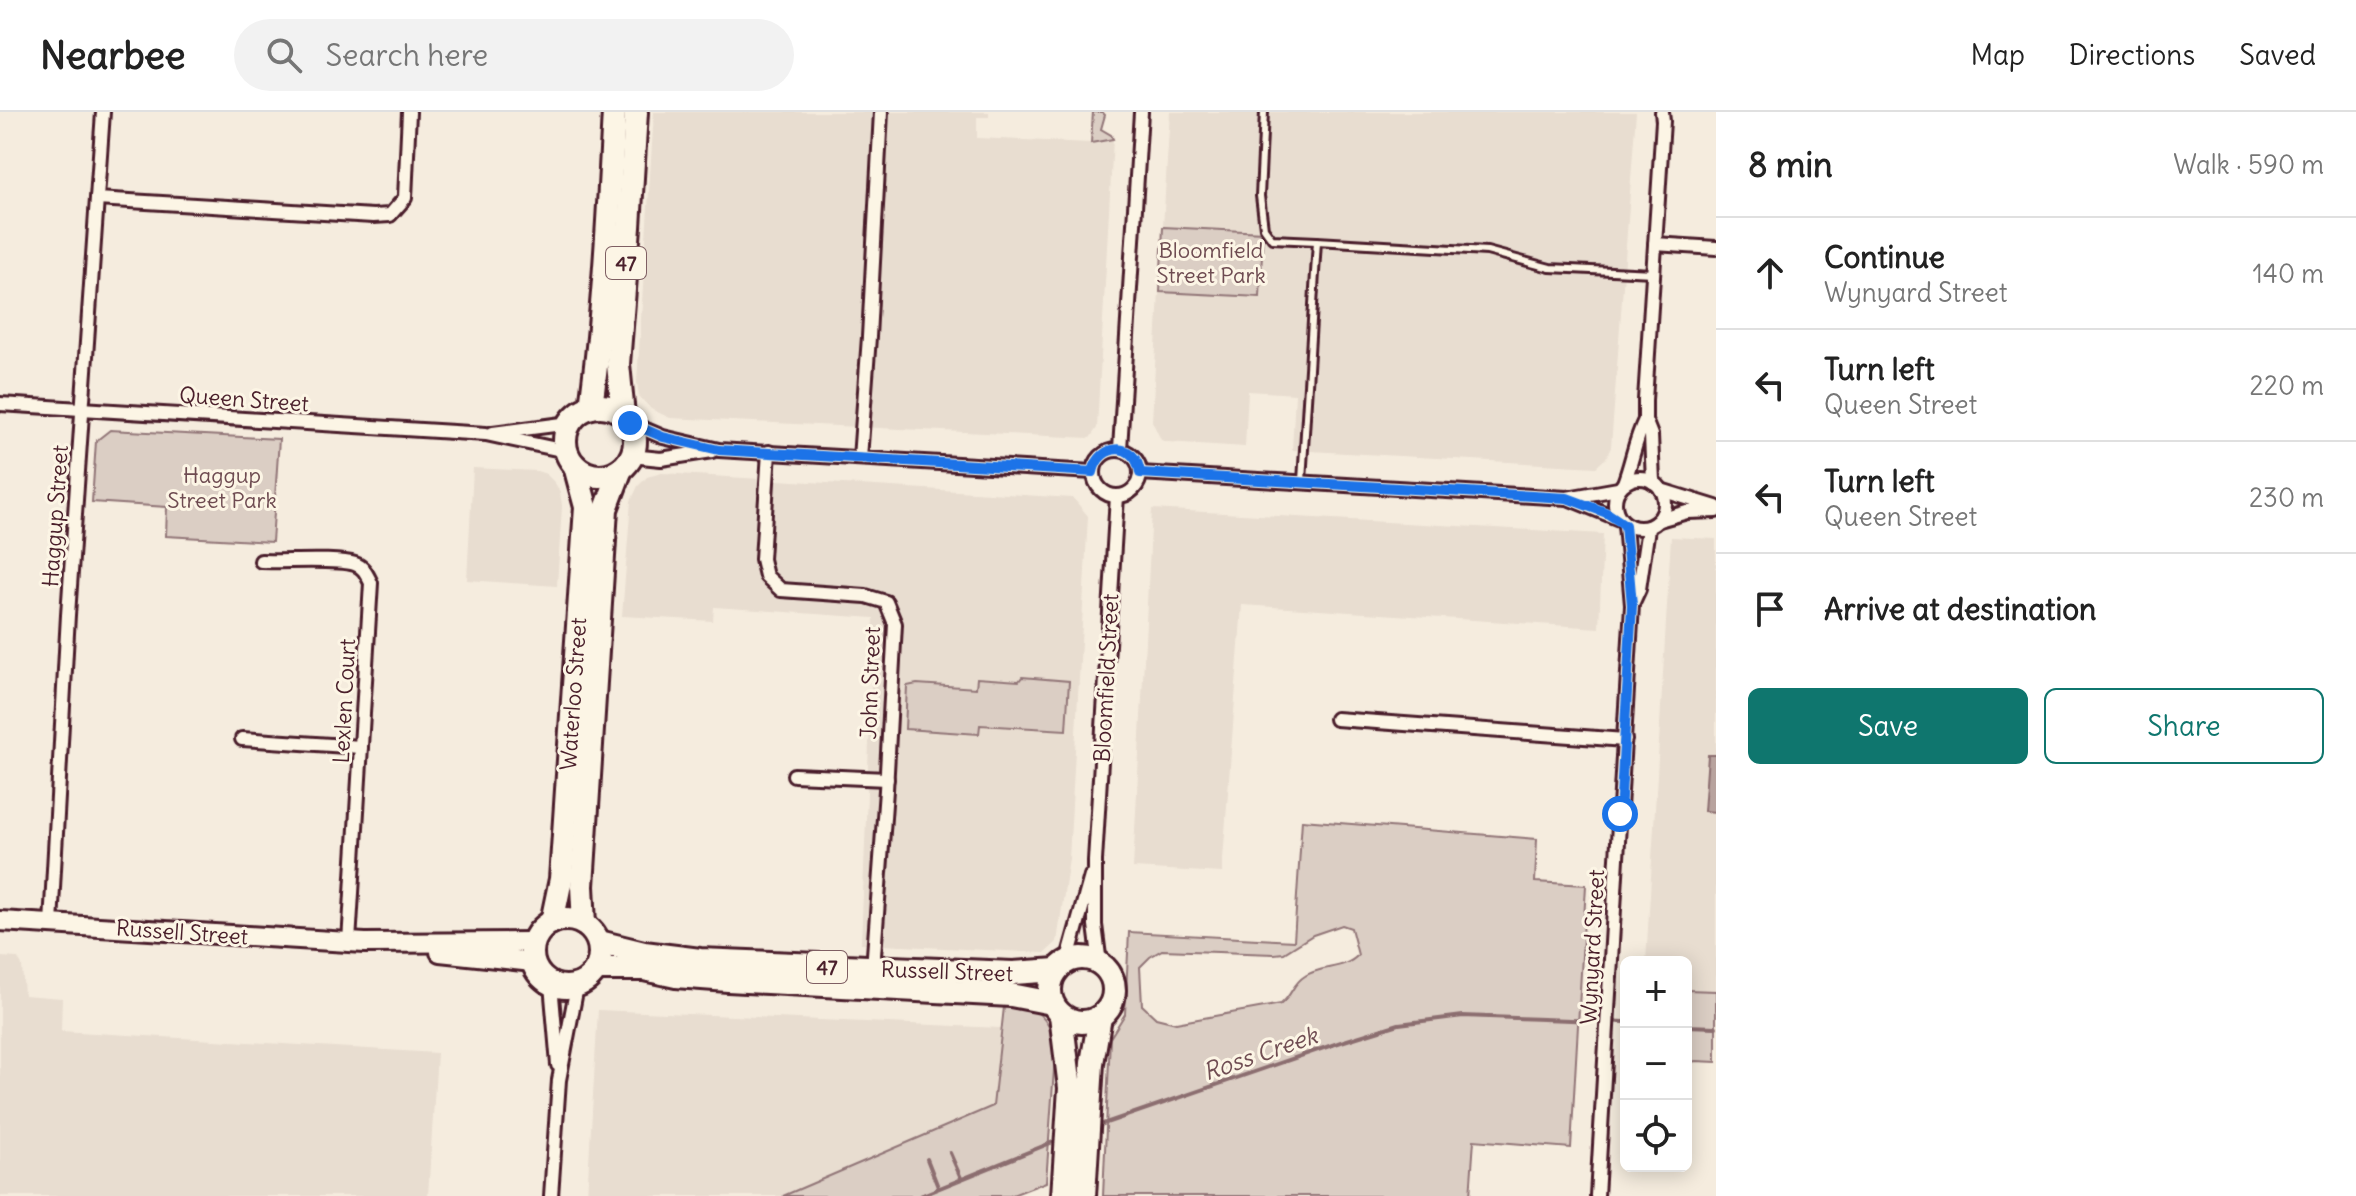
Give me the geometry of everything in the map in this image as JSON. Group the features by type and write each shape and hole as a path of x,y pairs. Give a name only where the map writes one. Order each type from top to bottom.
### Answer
{"highway":[{"name":"47","path":"591,407 607,241 614,112"},
{"name":"47","path":"626,463 635,445 627,419 618,364 636,112"},
{"path":"626,463 612,474 592,475 571,458 564,441 575,415 591,407 613,408 627,419"},
{"name":"Waterloo Street","path":"552,922 561,879 586,507 571,458"},
{"name":"Waterloo Street","path":"584,924 582,886 606,509 626,463"},
{"path":"568,919 584,924 599,942 597,969 577,986 551,984 538,974 533,952 541,930 552,922 568,919"},
{"name":"Russell Street","path":"599,942 644,953 700,960 873,969 1013,973 1062,966"},
{"name":"47","path":"1062,966 1084,958 1100,964"},
{"path":"1063,1196 1065,1162 1092,1063 1100,1017 1110,1007 1114,988 1112,979 1100,964"},
{"path":"1062,966 1050,986 1070,1088 1079,1111 1087,1153 1084,1196"},
{"name":"Russell Street","path":"597,969 644,969 676,976 728,980 1011,995 1056,1009"},
{"name":"47","path":"1056,1009 1070,1020 1080,1023 1100,1017"}],"main road":[{"name":"Russell Street","path":"0,921 533,952"}],"street":[{"name":"Haggup Street","path":"51,924 103,112"},
{"path":"97,199 390,215 405,198 409,112"},
{"path":"860,458 881,112"},
{"path":"1120,449 1141,112"},
{"path":"1622,522 1614,504 1645,420 1664,115"},
{"path":"1655,244 1716,248"},
{"name":"Queen Street","path":"0,404 486,434 570,423"},
{"path":"627,419 663,437 719,450 1093,472"},
{"path":"1645,420 1651,435 1657,486 1665,506 1654,524"},
{"name":"Queen Street","path":"486,434 571,458"},
{"path":"1120,449 1132,455 1140,473 1136,486 1117,496 1103,492 1094,480 1093,472 1099,457 1105,452 1120,449"},
{"path":"626,463 719,450"},
{"name":"John Street","path":"769,452 762,559 766,576 781,590 866,596 886,602 895,624 873,969"},
{"path":"1140,473 1567,498 1621,486 1635,478 1716,509"},
{"name":"Bloomfield Street","path":"1100,964 1095,925 1095,861 1117,496"},
{"path":"1567,498 1640,529 1687,512 1716,509"},
{"name":"Wynyard Street","path":"1597,1196 1632,605 1622,522"},
{"name":"Wynyard Street","path":"1632,605 1639,589 1654,524"},
{"name":"Lexlen Court","path":"261,561 357,564 371,583 361,747 357,943"},
{"path":"1336,719 1625,740"},
{"path":"242,739 361,747"},
{"path":"794,775 887,779"},
{"name":"Bloomfield Street","path":"1062,966 1095,861"},
{"path":"551,984 559,1080"},
{"path":"551,1196 559,1080 577,986"}],"lane":[{"path":"1264,112 1260,196 1264,228 1272,239 1487,251 1550,268 1653,273"},
{"path":"1302,481 1317,241"}],"shaded area":[{"path":"654,112 989,112 989,117 977,117 977,138 1091,143 1113,139 1097,428 1090,438 670,418 651,409 639,396 637,382"},
{"path":"1170,112 1636,112 1611,447 1606,458 1596,467 1292,450 1295,394 1248,391 1245,447 1161,440 1152,421 1159,292 1259,297 1263,232 1163,227"},
{"path":"473,468 537,471 546,474 555,483 562,506 557,586 467,580"},
{"path":"662,473 1073,498 1088,516 1069,859 1057,942 1045,953 861,944 874,618 714,607 713,621 622,616 631,501 638,486 647,477"},
{"path":"1152,509 1603,534 1599,628 1242,605 1222,873 1133,868"},
{"path":"1671,537 1716,539 1716,991 1692,990 1692,956 1646,956"},
{"path":"1708,755 1716,755 1716,812 1704,811"},
{"path":"0,957 18,958 22,966 24,995 62,998 61,1031 437,1053 428,1196 0,1196"},
{"path":"598,1010 1001,1028 994,1106 783,1196 587,1196"}],"green space":[{"path":"1093,112 1105,115 1101,129 1113,139 1091,143"},
{"name":"Bloomfield Street Park","path":"1163,227 1263,232 1260,297 1160,292"},
{"name":"Haggup Street Park","path":"110,430 279,439 272,542 166,536 167,507 92,502 96,441"},
{"path":"1022,677 1069,681 1066,730 980,725 979,734 905,729 907,686 976,688 977,678 1019,681"},
{"path":"1302,820 1537,839 1535,882 1586,885 1571,1148 1474,1140 1470,1196 1103,1196 1110,1038 1125,1014 1129,932 1294,941","holes":["1342,925 1351,928 1358,955 1346,963 1305,976 1281,1004 1176,1023 1156,1018 1142,1005 1140,967 1162,950 1284,953 1313,935"]},
{"path":"1692,990 1716,991 1716,1062 1692,1062"},
{"path":"1004,1007 1024,1008 1037,1013 1047,1023 1056,1041 1046,1182 1010,1196 783,1196 993,1106"}],"waterway":[{"name":"Ross Creek","path":"1097,1126 1399,1024 1463,1016 1620,1022"},
{"name":"Ross Creek","path":"1692,1026 1716,1027"},
{"name":"Ross Creek","path":"920,1196 1058,1140"},
{"path":"950,1153 961,1178"},
{"path":"927,1159 938,1187"}],"route":[{"path":"630,423 663,437 719,450 1093,472 1099,457 1105,452 1120,449 1137,460 1140,473 1567,498 1607,513 1625,525 1632,605 1620,814"}]}
